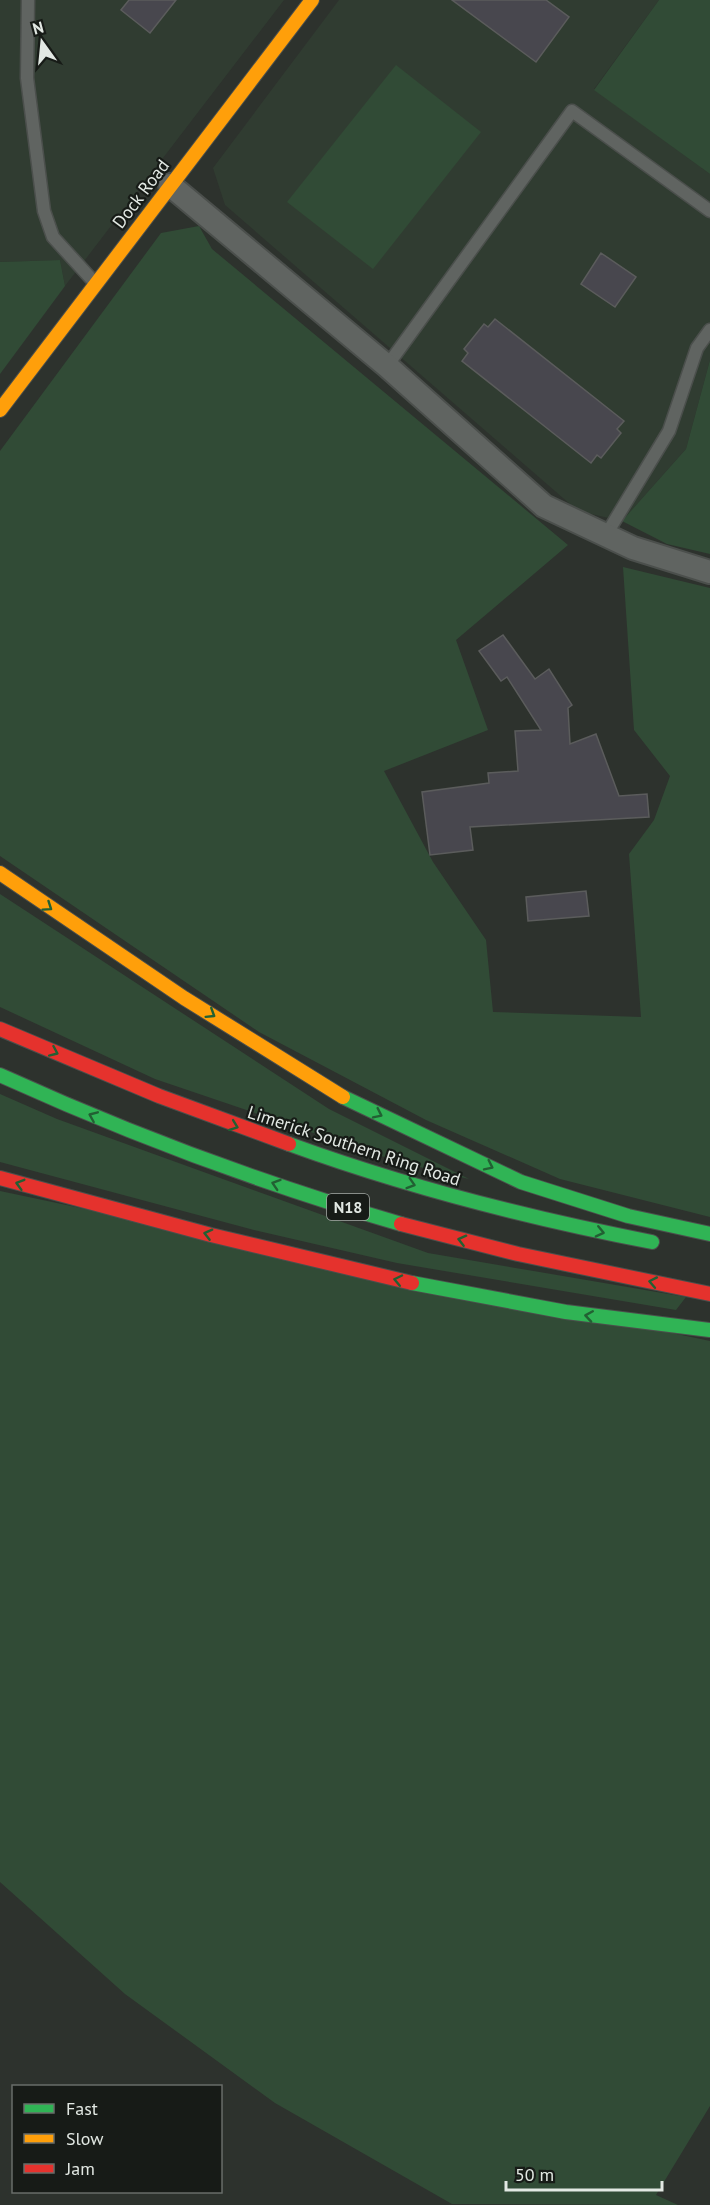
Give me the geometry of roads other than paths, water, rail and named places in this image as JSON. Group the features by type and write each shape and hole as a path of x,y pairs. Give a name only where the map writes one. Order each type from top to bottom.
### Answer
{"main road":[{"name":"Dock Road","path":"0,410 312,0"},
{"path":"0,873 184,998 337,1094 521,1182 628,1216 710,1234"},
{"name":"Limerick Southern Ring Road","path":"0,1029 109,1076 275,1142 456,1198 608,1234 665,1244"},
{"name":"N18","path":"0,1075 155,1142 404,1225 516,1254 710,1294"},
{"path":"0,1178 338,1267 518,1305 661,1327 710,1330"}],"street":[{"path":"170,185 387,366 544,506 633,548 710,572"}],"lane":[{"path":"28,0 27,78 44,211 53,237 96,284"},
{"path":"387,366 572,111 710,211"},
{"path":"606,535 669,431 697,348 710,330"}]}
